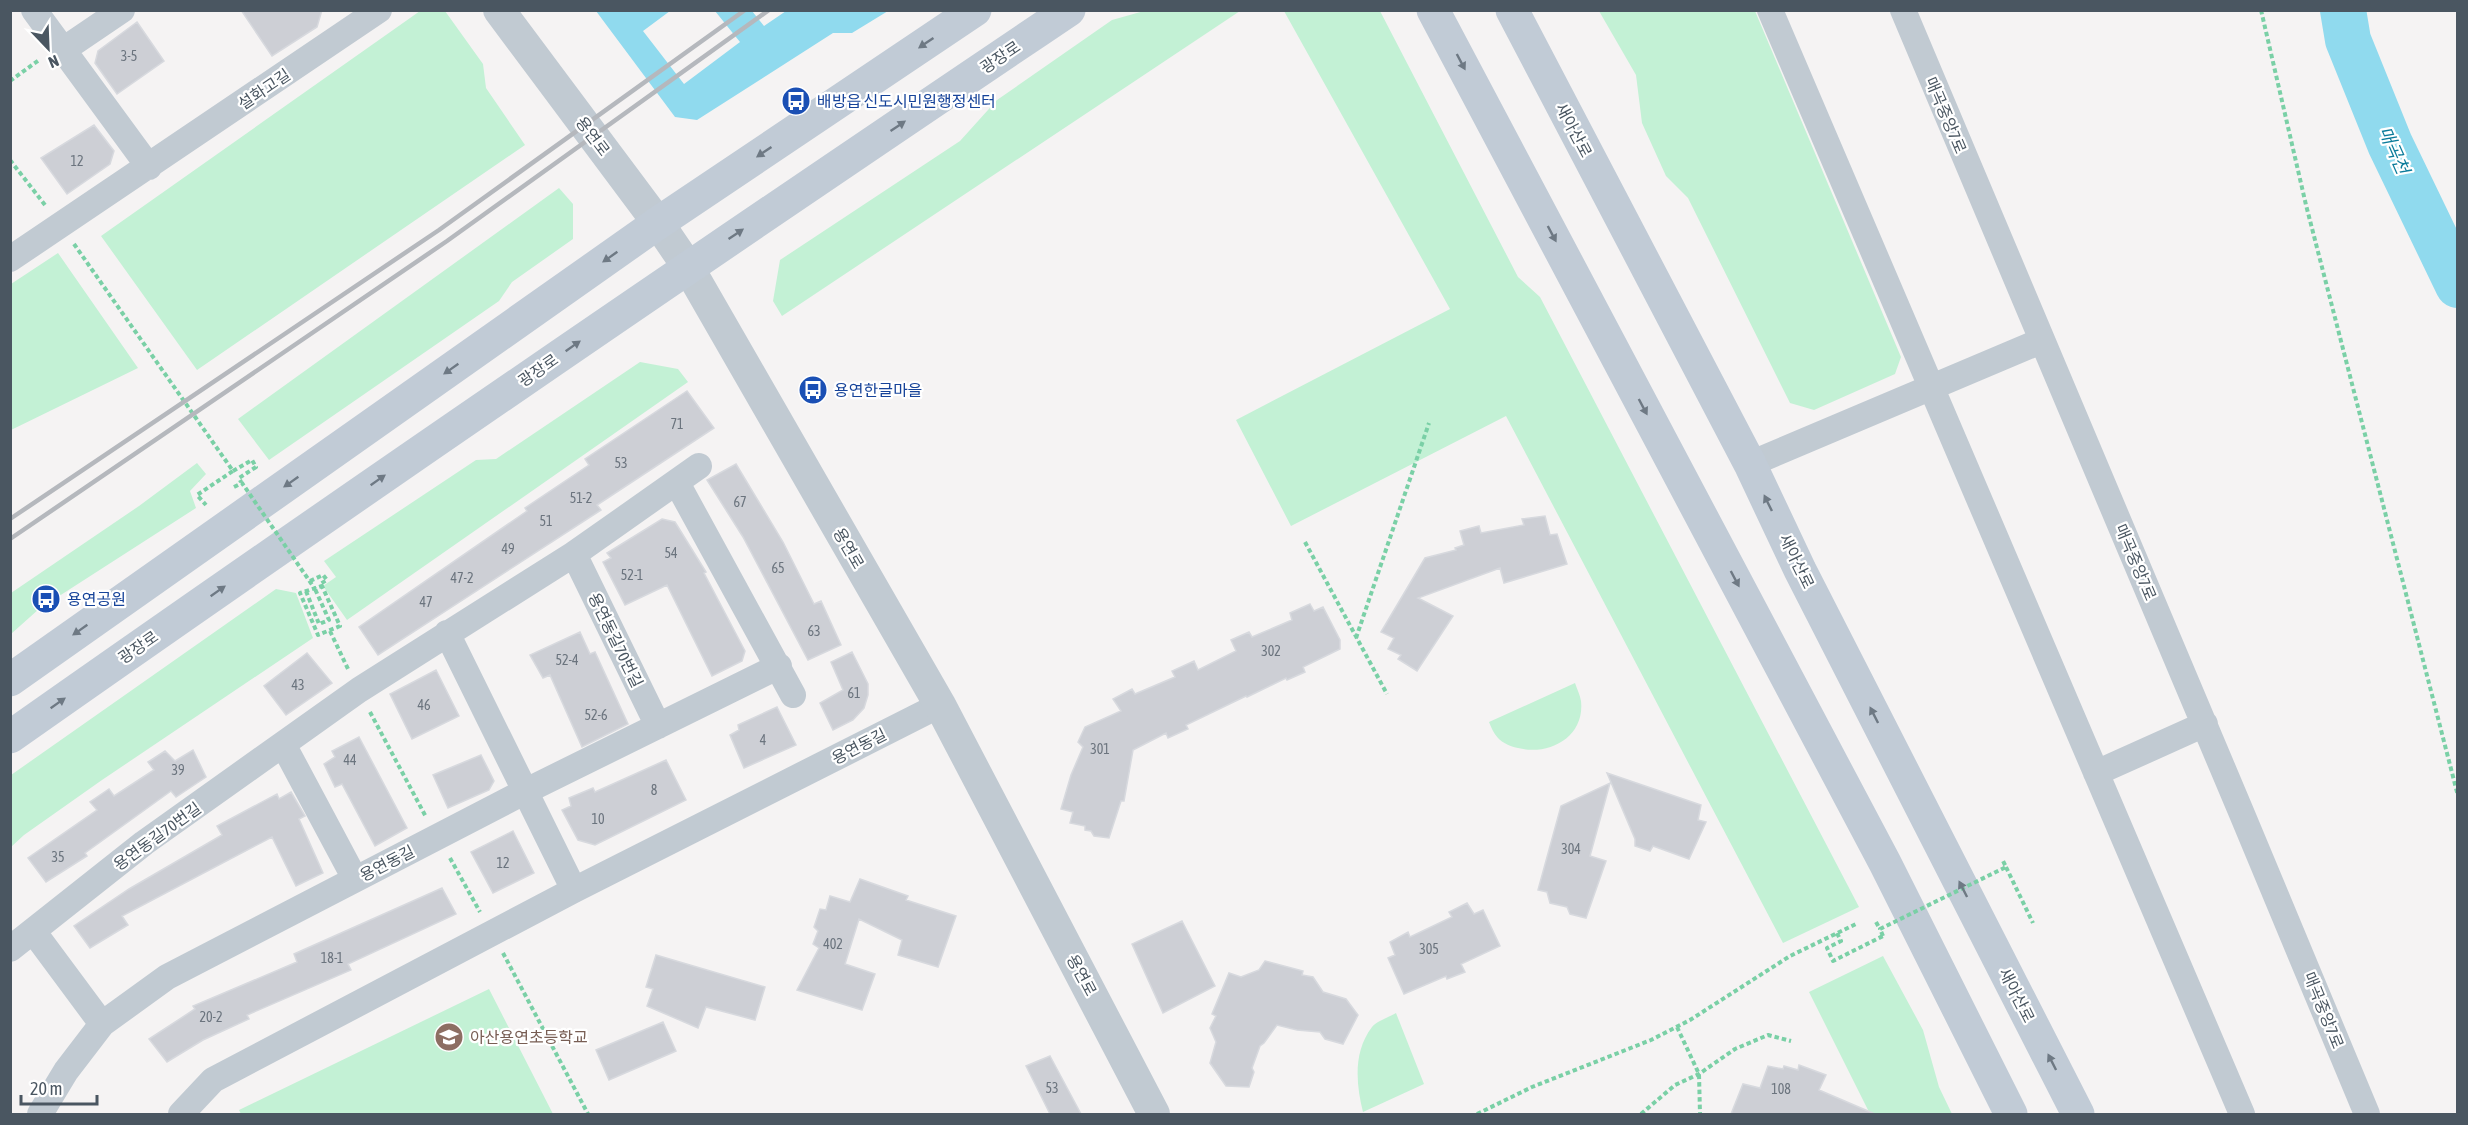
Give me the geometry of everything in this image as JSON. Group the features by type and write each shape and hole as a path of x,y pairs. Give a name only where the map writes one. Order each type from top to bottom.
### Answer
{"main road":[{"path":"10,680 658,224 975,10"},
{"name":"광장로","path":"10,737 687,267 1069,10"},
{"path":"1433,10 1885,863 2011,1114"},
{"name":"새아산로","path":"1512,10 1750,464 1800,570 2078,1114"}],"street":[{"path":"34,10 149,167"},
{"path":"63,50 122,10"},
{"name":"설화고길","path":"10,260 149,167 351,19 379,10"},
{"name":"용연로","path":"499,10 658,224 687,267 940,705 1154,1114"},
{"path":"1770,10 2242,1114"},
{"name":"매곡중앙7로","path":"1903,10 2367,1114"},
{"path":"1750,464 2041,341"},
{"name":"용연동길70번길","path":"10,949 144,843 284,746 359,690 574,555 699,466"},
{"path":"677,483 794,695"},
{"name":"용연동길70번길","path":"574,555 658,726"},
{"path":"447,633 574,890"},
{"name":"용연동길","path":"40,1114 66,1071 102,1024 167,977 524,792 778,666"},
{"name":"용연동길","path":"181,1114 213,1080 574,890 940,705"},
{"path":"2096,773 2205,724"},
{"path":"284,746 355,879"},
{"path":"33,931 102,1024"}],"path":[{"path":"2261,10 2309,217 2457,796"},
{"path":"10,81 39,60"},
{"path":"10,160 45,206"},
{"path":"71,239 233,471"},
{"path":"1356,638 1429,423"},
{"path":"215,500 206,506 197,495 252,460 256,467 250,472"},
{"path":"225,493 242,483 310,581 329,620 319,624 306,591"},
{"path":"1305,542 1387,694"},
{"path":"310,581 323,575 327,580 320,584 322,586 340,626 318,635 300,593 322,586"},
{"path":"330,631 352,678"},
{"path":"369,711 431,825"},
{"path":"448,856 481,912"},
{"path":"2002,859 2033,923"},
{"path":"1880,930 2006,867"},
{"path":"1837,933 1841,941 1827,948 1833,961 1883,936 1876,922"},
{"path":"1477,1114 1532,1087 1598,1063 1677,1027 1790,956 1856,924"},
{"path":"503,953 588,1114"},
{"path":"1677,1027 1699,1074 1700,1114"},
{"path":"1641,1114 1675,1086 1699,1074 1735,1048 1768,1035 1791,1041"}],"green space":[{"path":"420,11 445,11 483,64 486,88 525,145 197,370 101,236"},
{"path":"1144,11 1240,11 782,316 773,301 780,260 960,141 997,100 1112,20"},
{"path":"1284,11 1380,11 1518,277 1540,297 1859,907 1783,943 1506,416 1291,526 1236,420 1450,309"},
{"path":"1599,11 1755,11 1901,357 1895,374 1814,410 1790,403 1688,198 1666,176 1642,123 1636,75"},
{"path":"559,188 573,204 573,239 512,282 499,301 269,460 238,419"},
{"path":"58,253 138,368 11,430 11,284"},
{"path":"640,362 678,369 688,382 347,620 323,586 336,577 324,561 476,460 496,459"},
{"path":"197,463 206,474 190,491 196,508 39,609 11,634 11,593 139,506"},
{"path":"276,589 296,593 313,638 102,780 24,835 11,847 11,775"},
{"path":"1575,683 1581,701 1581,714 1571,734 1563,741 1553,746 1530,750 1507,744 1495,735 1489,722"},
{"path":"1883,956 1923,1030 1939,1087 1952,1114 1870,1114 1809,992"},
{"name":"아산용연초등학교","path":"489,989 553,1114 241,1114 239,1110"},
{"path":"1396,1013 1424,1084 1363,1112 1358,1079 1362,1047 1374,1025"}],"water":[{"path":"596,11 670,11 643,31 684,84 740,42 715,11 752,11 764,26 786,11 888,11 852,33 833,33 697,120 675,117"}],"building":[{"path":"241,10 322,10 317,27 272,56"},
{"path":"137,22 164,61 117,94 95,63 98,51"},
{"path":"94,125 114,151 110,164 67,194 41,158"},
{"path":"687,391 714,428 597,505 601,510 378,655 359,627 527,511 525,508 589,465 585,459"},
{"path":"736,464 783,542 814,604 821,601 841,645 808,660 743,537 707,480"},
{"path":"1545,516 1550,535 1557,534 1567,564 1504,583 1500,568 1418,598 1453,616 1417,671 1398,659 1401,655 1388,649 1394,638 1381,632 1425,558 1456,550 1455,548 1464,545 1460,531 1479,526 1481,533 1524,525 1522,519"},
{"path":"662,519 675,522 706,572 704,573 745,651 742,661 712,676 667,585 625,605 603,562 611,558 607,553"},
{"path":"1310,604 1314,611 1323,607 1340,640 1340,649 1303,667 1305,672 1287,680 1286,678 1186,725 1188,729 1168,738 1166,733 1133,750 1124,801 1121,801 1109,838 1094,836 1091,831 1085,830 1085,826 1070,823 1073,812 1061,809 1071,775 1083,747 1078,742 1085,727 1121,711 1113,699 1132,689 1135,694 1175,677 1172,671 1194,661 1198,670 1236,651 1231,640 1249,632 1252,637 1292,620 1290,613"},
{"path":"580,632 590,654 595,652 628,724 582,747 550,675 543,678 530,655"},
{"path":"852,652 868,684 868,695 864,708 853,720 833,730 820,703 843,690 831,662"},
{"path":"307,653 332,683 286,715 264,686"},
{"path":"436,670 459,716 412,739 390,694"},
{"path":"777,707 796,745 744,768 730,735 739,730 738,725"},
{"path":"359,737 407,828 375,846 342,784 335,787 324,764 335,757 332,751"},
{"path":"193,750 206,777 176,797 171,791 85,853 87,856 46,882 28,858 97,810 90,802 109,789 114,796 154,770 148,762 165,751 175,761"},
{"path":"481,755 494,781 489,790 448,808 433,775"},
{"path":"666,760 686,800 595,845 578,840 562,810 571,806 569,798 593,788 595,792"},
{"path":"1607,773 1701,805 1698,820 1706,822 1689,859 1653,846 1650,851 1635,846 1635,839"},
{"path":"1610,783 1590,856 1606,861 1586,918 1570,914 1567,907 1550,903 1547,892 1538,890 1561,806"},
{"path":"291,792 305,816 299,819 323,873 296,886 272,837 122,916 128,925 90,948 74,926 129,889 222,835 217,826 277,794 279,799"},
{"path":"513,831 534,873 493,893 471,852"},
{"path":"860,879 908,896 906,900 956,916 938,967 898,955 902,940 859,919 845,964 875,974 862,1010 797,990 819,948 813,944 818,931 814,927 820,909 826,910 830,896 850,902"},
{"path":"442,888 456,914 348,964 351,970 247,1015 249,1019 203,1040 167,1062 149,1039 195,1009 193,1006 297,962 294,954"},
{"path":"1467,903 1474,914 1483,910 1500,946 1461,964 1465,972 1447,979 1446,976 1404,994 1388,958 1395,955 1390,942 1408,932 1410,937 1452,917 1449,912"},
{"path":"1182,921 1215,986 1163,1013 1132,944"},
{"path":"656,955 765,987 755,1020 706,1007 698,1028 647,1006 653,989 646,987"},
{"path":"1265,961 1303,971 1302,975 1313,977 1323,992 1346,999 1358,1015 1343,1044 1325,1039 1320,1032 1277,1025 1260,1046 1252,1068 1254,1072 1249,1087 1226,1086 1210,1063 1216,1042 1210,1028 1216,1016 1212,1014 1229,973 1241,977 1259,970"},
{"path":"663,1022 676,1051 609,1080 596,1050"},
{"path":"1050,1056 1081,1114 1050,1114 1026,1066"},
{"path":"1799,1065 1826,1075 1819,1090 1875,1114 1731,1114 1743,1084 1760,1088 1768,1066 1783,1069 1784,1066 1798,1070"}],"waterway":[{"name":"매곡천","path":"2343,10 2348,40 2390,144 2458,285"}],"railway":[{"path":"10,519 439,230 745,10"},
{"path":"10,539 447,241 769,10"}],"place":[{"name":"배방읍 신도시민원행정센터","path":"796,101"},
{"name":"용연한글마을","path":"813,390"},
{"name":"용연공원","path":"46,599"},
{"name":"아산용연초등학교","path":"449,1037"}]}
